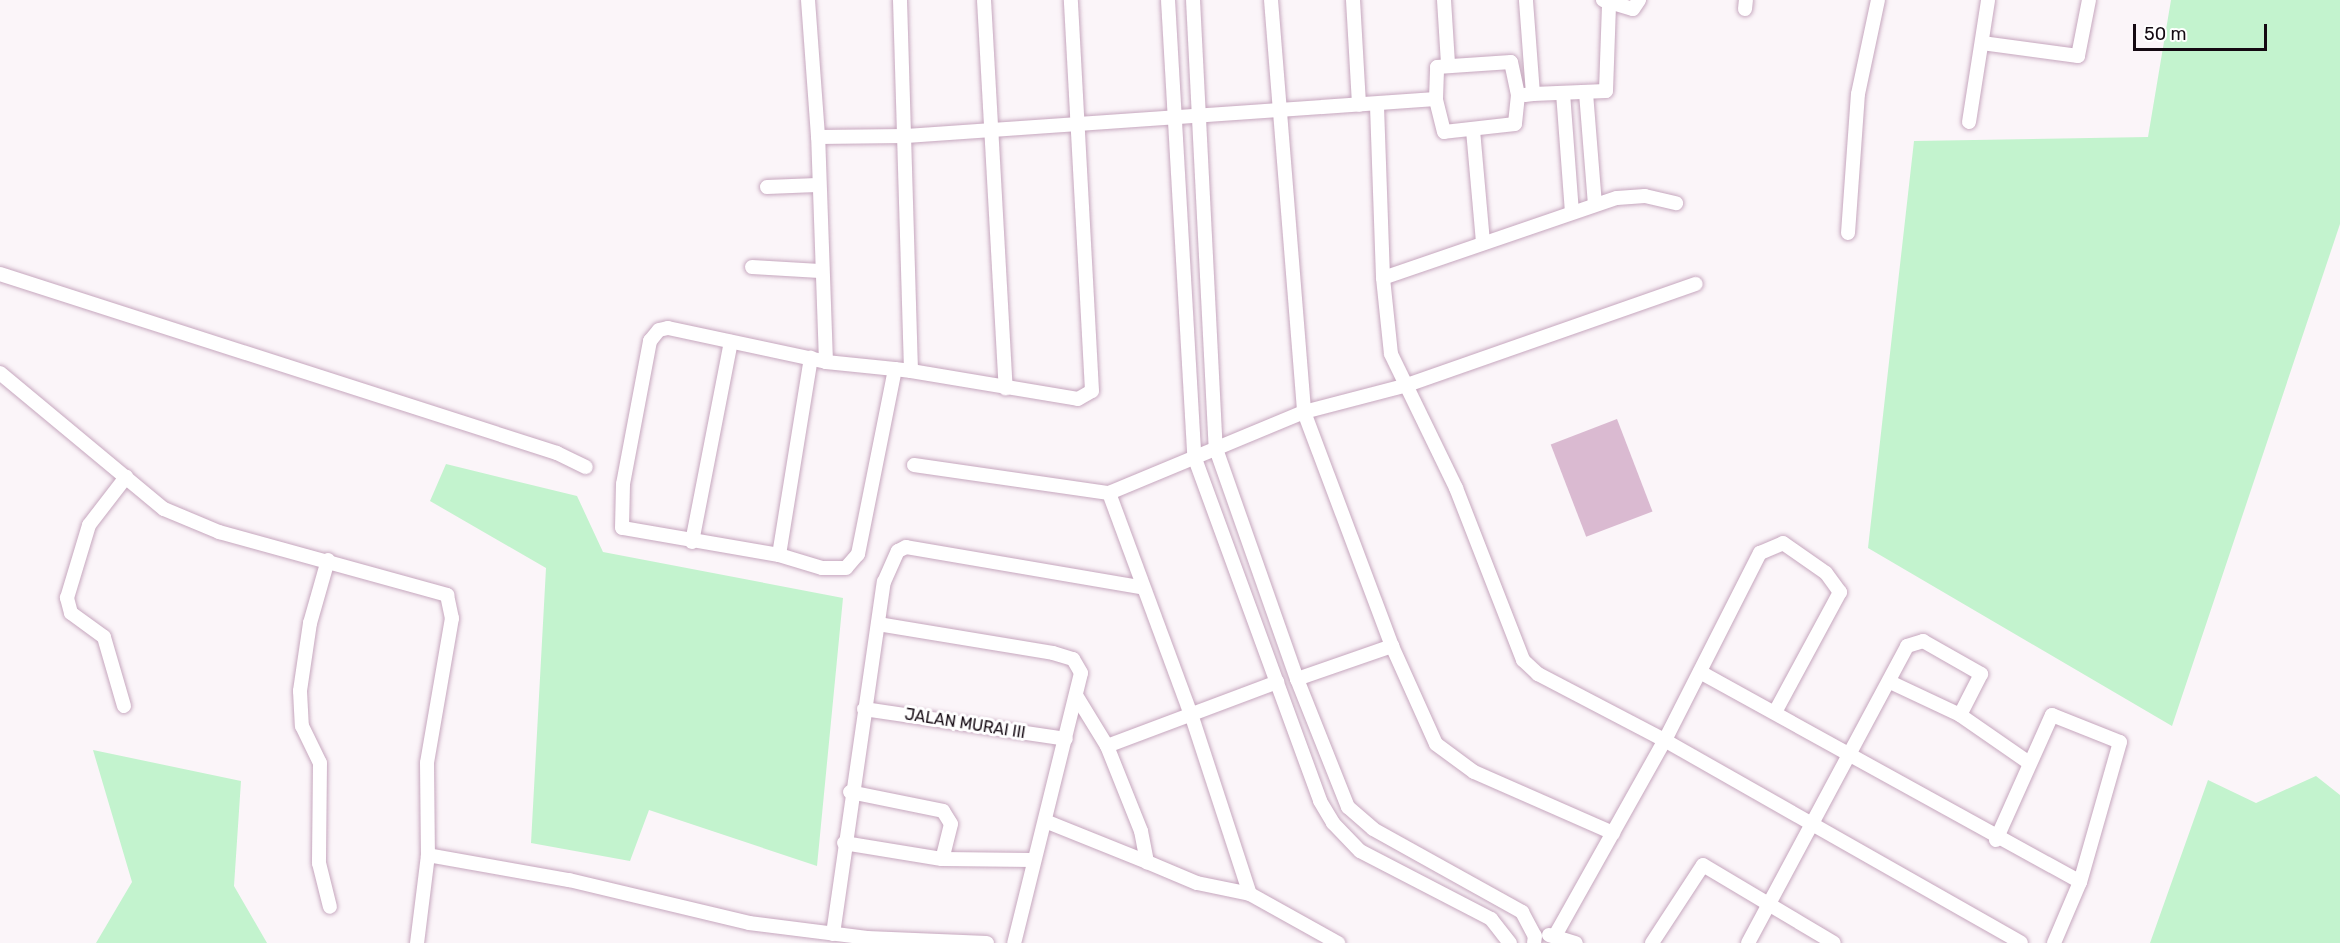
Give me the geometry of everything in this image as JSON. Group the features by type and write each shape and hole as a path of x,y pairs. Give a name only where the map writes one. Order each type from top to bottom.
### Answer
{"street":[{"path":"808,0 818,137 820,271 826,362"},
{"path":"900,0 906,136 911,371"},
{"path":"984,0 1006,388"},
{"path":"895,369 858,554 846,568 836,569 779,555 627,531 620,523 650,340 659,330 668,328 826,362 895,369 911,371 1078,399 1092,391 1071,0"},
{"path":"1168,0 1194,456 1320,801 1346,838 1360,851 1491,919 1509,943"},
{"path":"1193,0 1216,449 1297,679 1348,807 1361,820 1522,912 1534,939 1556,934 1576,943"},
{"path":"1271,0 1278,110 1304,412 1392,646 1436,744 1474,772 1613,833"},
{"path":"1353,0 1359,105"},
{"path":"1444,0 1448,64"},
{"path":"1526,0 1533,94"},
{"path":"1518,95 1606,91 1608,85 1606,2 1636,9 1639,0"},
{"path":"1848,233 1858,94 1878,0"},
{"path":"1969,122 1988,0"},
{"path":"1982,43 2078,56 2089,0"},
{"path":"1511,62 1518,95 1515,124 1444,132 1436,99 1435,71 1448,64 1511,62"},
{"path":"1563,93 1572,212"},
{"path":"1586,93 1595,204"},
{"path":"818,137 906,136 1198,114 1359,105 1377,106 1436,99"},
{"path":"1377,106 1383,279 1391,354 1404,386 1456,488 1523,660 1538,674 1665,740 2021,943"},
{"path":"1473,130 1483,243"},
{"path":"767,188 817,185"},
{"path":"1383,279 1595,204 1645,196 1676,203"},
{"path":"752,267 820,271"},
{"path":"0,274 557,453 586,467"},
{"path":"914,465 1109,493 1304,412 1404,386 1696,284"},
{"path":"692,542 730,342"},
{"path":"779,555 811,358"},
{"path":"0,373 164,509 189,522 447,595 451,604 427,763 428,855 417,943"},
{"path":"124,706 104,637 72,613 67,598 89,525 126,477"},
{"path":"1109,493 1141,587 1192,717 1250,894"},
{"path":"1556,934 1665,740 1760,553 1783,543 1826,573 1840,592 1775,712"},
{"path":"833,934 850,792 888,566 906,547 1141,587"},
{"path":"328,560 310,623 300,691 302,726 320,763 320,862 330,907"},
{"path":"878,624 1073,659 1082,674 1045,821 1032,860 1014,943"},
{"path":"1749,943 1772,904 1847,753 1890,682 1907,646 1923,641 1981,674 1960,715"},
{"path":"1297,679 1392,646"},
{"path":"1700,672 1775,712 1996,840 2080,882"},
{"path":"1107,746 1192,717 1277,682"},
{"path":"1890,682 1960,715 2028,762"},
{"path":"1077,697 1107,746 1141,831 1148,862"},
{"name":"JALAN MURAI III","path":"864,709 1066,739"},
{"path":"1996,840 2028,762 2052,715 2120,742 2080,882 2054,943"},
{"path":"1293,725 1312,716"},
{"path":"850,792 942,811 951,824 942,859"},
{"path":"1045,821 1197,883 1250,894 1338,943"},
{"path":"844,843 942,859 1032,860"},
{"path":"428,855 569,880 749,923 867,940 979,943"},
{"path":"1652,943 1698,866 1708,866 1834,943"}],"green space":[{"path":"2171,0 2340,0 2340,224 2172,726 1868,548 1914,141 2148,137"},
{"path":"446,464 577,496 603,552 843,598 817,866 649,810 630,861 531,843 546,568 430,501"},
{"path":"93,750 241,781 234,886 267,943 96,943 132,882"},
{"path":"2316,776 2340,795 2340,943 2150,943 2208,780 2256,803"}],"building":[{"path":"1617,419 1652,511 1586,537 1551,444"}]}
